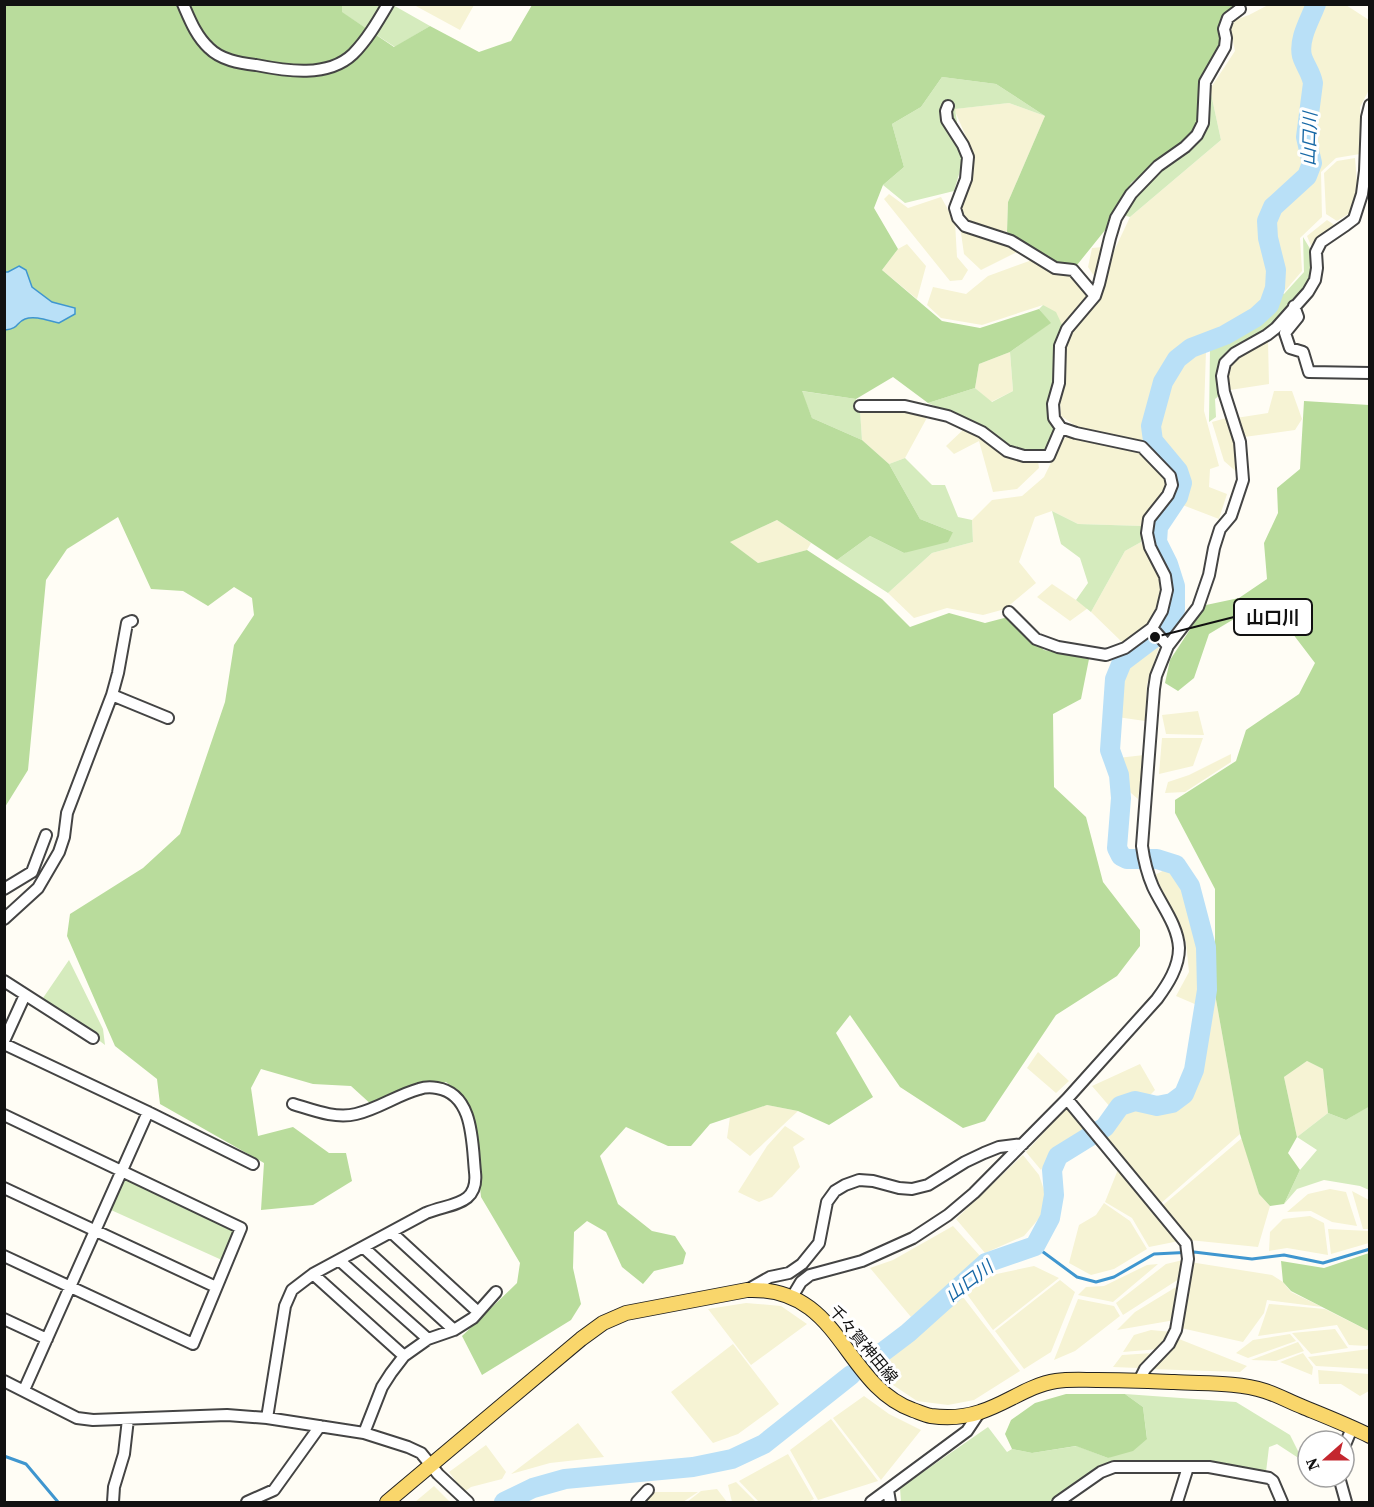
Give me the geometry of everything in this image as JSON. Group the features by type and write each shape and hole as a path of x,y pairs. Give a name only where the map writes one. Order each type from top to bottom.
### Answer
{"main road":[{"name":"千々賀神田線","path":"387,1503 603,1323 626,1313 747,1290 769,1291 792,1297 812,1309 830,1326 870,1379 887,1396 907,1408 928,1416 954,1417 979,1413 1038,1386 1055,1381 1139,1381 1239,1386 1265,1391 1370,1436"}],"street":[{"path":"183,4 194,29 209,49 232,61 285,70 307,71 335,65 352,54 375,27 388,4"},
{"path":"1009,612 1036,639 1058,647 1106,655 1125,648 1152,627 1162,611 1167,590 1165,576 1150,547 1147,533 1149,519 1168,495 1172,485 1170,476 1142,447 1061,428 1054,418 1053,404 1059,383 1060,346 1067,329 1095,296 1116,218 1131,194 1158,166 1185,147 1197,135 1203,123 1205,82 1227,38 1224,29 1228,18 1240,9"},
{"path":"792,1297 801,1282 810,1275 862,1261 913,1239 948,1215 974,1193 1023,1144 1167,986 1176,966 1179,947 1175,931 1145,867 1142,846 1154,689 1156,676 1168,646 1198,607 1209,575 1220,529 1231,516 1243,480 1240,442 1224,393 1222,376 1225,363 1235,353 1268,335 1308,291 1315,280 1316,252 1321,242 1354,219 1362,194 1370,105"},
{"path":"948,106 947,120 963,145 968,158 966,179 955,208 958,218 965,226 1011,241 1055,268 1073,270 1095,296"},
{"path":"1294,306 1298,317 1285,333 1290,348 1303,352 1309,372 1370,373"},
{"path":"860,406 905,406 948,416 982,432 1007,451 1024,456 1048,456 1061,428"},
{"path":"4,919 38,888 59,852 68,813 112,695 127,623 132,621"},
{"path":"1152,627 1168,646"},
{"path":"112,695 168,718"},
{"path":"4,889 32,872 46,835"},
{"path":"4,981 93,1038"},
{"path":"25,995 4,1043 253,1164"},
{"path":"267,1418 285,1306 292,1290 313,1274 426,1213 465,1200 477,1183 470,1126 465,1110 458,1097 445,1089 428,1087 418,1089 355,1115 338,1116 293,1104"},
{"path":"1066,1099 1186,1243 1188,1259 1176,1330 1169,1344 1145,1369 1139,1381"},
{"path":"24,1390 148,1112"},
{"path":"4,1115 241,1228 193,1344 4,1256"},
{"path":"747,1290 771,1277 789,1273 802,1264 819,1243 827,1202 835,1191 845,1185 859,1180 912,1189 928,1185 984,1153 999,1147 1023,1144"},
{"path":"4,1188 216,1287"},
{"path":"391,1232 478,1312"},
{"path":"363,1247 454,1330"},
{"path":"339,1260 428,1339"},
{"path":"313,1274 404,1356"},
{"path":"364,1433 382,1387 404,1356 428,1339 454,1330 473,1318 496,1292"},
{"path":"4,1319 47,1339"},
{"path":"4,1381 77,1418 93,1420 227,1415 267,1418 364,1433 421,1453 466,1502"},
{"path":"871,1503 967,1431 979,1413"},
{"path":"113,1503 114,1487 124,1454 128,1419"},
{"path":"247,1503 274,1490 320,1426"},
{"path":"1064,1502 1101,1473 1114,1467 1209,1467 1269,1478 1273,1481 1282,1503"},
{"path":"1177,1503 1188,1467"},
{"path":"637,1503 648,1490"},
{"path":"888,1490 890,1503"}],"shaded area":[{"path":"1324,4 1346,5 1369,20 1369,90 1360,107 1360,154 1336,158 1321,172 1322,217 1300,238 1302,271 1285,291 1272,227 1281,208 1312,179 1318,161 1312,142 1318,77 1305,48"},
{"path":"414,5 474,5 460,30"},
{"path":"1268,5 1310,5 1294,42 1295,58 1306,79 1299,141 1307,161 1303,171 1270,204 1260,224 1270,281 1257,308 1223,329 1186,343 1168,359 1144,416 1143,442 1083,431 1061,416 1060,402 1066,340 1101,295 1114,251 1130,217 1221,140 1210,89 1235,51 1230,28 1235,20"},
{"path":"1009,103 1045,116 1008,202 1007,232 965,222 959,210 974,155 954,109"},
{"path":"1355,158 1358,195 1350,213 1337,221 1326,214 1324,173 1337,161"},
{"path":"889,194 908,208 941,197 955,222 957,257 968,270 962,280 950,281 884,199"},
{"path":"1327,220 1336,226 1317,237 1312,248 1307,236"},
{"path":"960,226 1019,251 981,270 964,254"},
{"path":"907,244 926,266 917,299 882,270 898,249"},
{"path":"1103,247 1096,279 1088,267 1092,248"},
{"path":"1032,260 1070,274 1088,296 1063,327 1043,305 982,325 941,318 927,305 933,287 966,294 988,276"},
{"path":"1268,341 1269,384 1230,390 1226,373 1235,357"},
{"path":"1206,351 1204,411 1219,466 1210,469 1209,487 1227,494 1219,519 1180,504 1187,482 1184,468 1157,435 1168,382 1187,357"},
{"path":"1010,352 1013,391 991,402 975,388 979,364"},
{"path":"1274,391 1292,391 1302,419 1295,430 1244,437 1236,418 1268,413"},
{"path":"860,410 904,410 929,414 905,458 889,464 862,440"},
{"path":"1226,418 1236,443 1239,474 1224,461 1212,422"},
{"path":"965,428 1013,459 1038,461 1039,468 1017,489 993,492 979,441 954,454 946,446"},
{"path":"1068,436 1140,451 1167,478 1167,491 1143,526 1078,524 1052,511 1035,517 1019,562 1036,583 1005,609 983,615 947,608 914,618 888,593 932,553 973,542 972,520 992,500 1022,496 1044,477 1062,440"},
{"path":"777,520 811,543 807,550 758,563 729,542"},
{"path":"1141,542 1161,578 1159,606 1151,622 1123,643 1091,612 1125,551"},
{"path":"1052,584 1088,608 1070,621 1037,597"},
{"path":"1160,644 1147,684 1145,721 1117,717 1122,668"},
{"path":"1198,711 1204,735 1166,734 1162,715"},
{"path":"1162,738 1203,738 1193,766 1159,774"},
{"path":"1231,754 1231,762 1185,792 1165,793 1168,782 1189,775"},
{"path":"1144,755 1138,799 1124,787 1118,758"},
{"path":"1170,867 1179,878 1201,946 1202,982 1197,1005 1176,996 1189,972 1186,942 1155,875"},
{"path":"1215,994 1240,1134 1159,1205 1102,1137 1134,1107 1165,1113 1181,1104 1197,1079"},
{"path":"1038,1052 1069,1081 1056,1093 1027,1068"},
{"path":"1307,1061 1323,1069 1328,1113 1297,1137 1284,1077"},
{"path":"1140,1064 1155,1090 1150,1095 1124,1095 1111,1108 1092,1086"},
{"path":"767,1105 798,1111 750,1156 727,1138 730,1117"},
{"path":"1068,1106 1087,1132 1053,1152 1041,1170 1026,1152"},
{"path":"785,1126 805,1139 793,1147 800,1167 772,1197 759,1202 738,1192 767,1146"},
{"path":"1242,1138 1259,1194 1270,1206 1258,1247 1189,1240 1162,1206"},
{"path":"1023,1155 1039,1175 1045,1193 1041,1216 1024,1236 985,1253 956,1219"},
{"path":"1119,1167 1179,1241 1149,1247 1132,1218 1105,1202"},
{"path":"1330,1189 1346,1192 1357,1226 1332,1222 1311,1211 1287,1212 1308,1194"},
{"path":"1352,1191 1369,1200 1369,1229 1363,1229"},
{"path":"1104,1203 1130,1221 1147,1249 1114,1269 1091,1275 1069,1263 1079,1225 1096,1215"},
{"path":"1310,1216 1324,1223 1328,1255 1287,1248 1269,1251 1270,1232 1283,1219"},
{"path":"953,1226 981,1257 911,1317 870,1268 893,1260"},
{"path":"1328,1229 1369,1231 1369,1243 1331,1254"},
{"path":"1183,1260 1179,1279 1123,1315 1116,1303 1166,1264"},
{"path":"1190,1262 1272,1275 1283,1282 1291,1292 1322,1307 1267,1300 1264,1313 1243,1342 1181,1328"},
{"path":"1158,1264 1113,1302 1078,1295 1086,1287 1104,1286 1147,1265"},
{"path":"1034,1266 1059,1278 993,1330 966,1293 992,1275"},
{"path":"1060,1280 1075,1292 1051,1352 1024,1369 995,1331"},
{"path":"1181,1284 1175,1320 1117,1330 1135,1312"},
{"path":"963,1297 1020,1371 974,1400 948,1405 917,1401 893,1385 876,1367"},
{"path":"1078,1299 1114,1306 1120,1316 1075,1351 1054,1360"},
{"path":"746,1303 781,1306 807,1324 751,1365 708,1309"},
{"path":"1269,1304 1325,1309 1369,1331 1369,1343 1367,1346 1349,1345 1337,1325 1258,1336"},
{"path":"1335,1329 1348,1348 1311,1354 1292,1333"},
{"path":"1151,1330 1172,1332 1159,1349 1123,1352 1134,1335"},
{"path":"1290,1334 1296,1341 1248,1358 1236,1353 1253,1340"},
{"path":"1179,1339 1247,1366 1240,1372 1150,1369"},
{"path":"1298,1342 1304,1351 1276,1361 1251,1360"},
{"path":"733,1344 779,1404 738,1434 713,1443 671,1392"},
{"path":"1369,1349 1369,1369 1316,1366 1308,1357"},
{"path":"1153,1353 1138,1368 1113,1367 1122,1355"},
{"path":"1303,1353 1313,1367 1312,1375 1280,1362"},
{"path":"1318,1370 1369,1374 1369,1391 1360,1396 1341,1384 1319,1384"},
{"path":"864,1396 889,1414 921,1430 881,1480 833,1418"},
{"path":"831,1419 878,1481 818,1500 790,1450"},
{"path":"578,1423 604,1457 550,1463 511,1474"},
{"path":"486,1445 506,1472 502,1479 471,1487 464,1492 449,1472"},
{"path":"788,1454 814,1499 808,1502 759,1502 739,1481"},
{"path":"736,1482 756,1502 732,1502 728,1485"},
{"path":"434,1486 450,1502 415,1502"},
{"path":"717,1489 727,1502 687,1502 701,1491"},
{"path":"655,1492 698,1492 683,1502 643,1502"}],"green space":[{"path":"5,5 342,5 342,12 394,47 430,26 479,52 511,41 532,5 1242,5 1220,19 1224,40 1202,83 1198,124 1184,140 1131,183 1106,229 1077,265 1054,263 1007,232 1008,202 1045,116 996,84 942,77 921,107 892,124 904,167 883,185 874,208 898,249 882,270 942,321 980,328 1039,309 1051,323 1010,352 979,364 975,388 928,403 893,377 856,399 802,391 812,418 862,440 889,464 920,519 953,532 948,542 904,553 870,536 837,560 777,520 730,542 758,563 807,550 882,599 910,627 949,613 985,623 1008,617 1044,650 1089,659 1081,699 1053,714 1054,787 1086,817 1103,882 1140,930 1140,946 1117,976 1056,1015 985,1121 963,1128 900,1087 850,1015 836,1033 873,1097 829,1125 798,1111 767,1105 710,1124 691,1146 668,1146 626,1127 600,1156 618,1204 652,1231 675,1236 686,1253 683,1264 654,1271 643,1284 622,1267 606,1232 587,1221 574,1232 573,1268 581,1304 571,1320 482,1375 462,1336 517,1283 520,1263 481,1197 472,1114 461,1094 446,1082 373,1106 351,1086 313,1084 261,1069 251,1088 258,1136 293,1127 329,1153 346,1153 352,1181 313,1205 261,1210 264,1163 160,1104 157,1079 115,1046 67,936 70,914 143,868 180,834 225,702 234,645 254,615 252,598 234,587 208,606 183,591 151,589 118,517 67,549 46,580 28,770 5,807 5,330 29,318 58,323 75,314 75,308 52,302 32,287 19,266 5,272"},
{"path":"342,5 393,5 430,26 395,47 341,12"},
{"path":"942,77 996,84 1045,116 1009,103 955,109 963,161 954,191 905,203 883,185 904,167 892,124 921,107"},
{"path":"1210,89 1221,140 1130,217 1123,215 1152,177 1188,150 1206,130"},
{"path":"1303,237 1312,252 1311,279 1270,327 1226,352 1219,369 1220,395 1215,399 1216,417 1209,422 1210,348 1262,319 1275,306 1279,291 1284,294 1304,272"},
{"path":"1043,305 1056,312 1063,327 1056,376 1047,407 1055,427 1046,453 1018,451 983,428 928,403 975,388 992,402 1013,391 1010,352 1050,323 1039,309"},
{"path":"801,391 856,399 860,410 862,440 812,418"},
{"path":"1304,401 1369,405 1370,1106 1346,1120 1328,1113 1323,1069 1307,1061 1284,1077 1297,1137 1288,1153 1300,1170 1284,1204 1270,1206 1259,1194 1240,1134 1215,994 1215,889 1175,813 1175,800 1236,761 1246,730 1299,694 1315,663 1280,617 1252,632 1234,619 1209,634 1194,678 1178,691 1165,683 1170,660 1206,605 1239,598 1267,579 1264,543 1278,513 1277,488 1300,469"},
{"path":"905,458 932,485 945,485 958,517 972,520 973,542 932,553 888,593 837,560 870,536 904,553 953,532 920,519 889,464"},
{"path":"1052,511 1078,524 1143,526 1141,542 1125,551 1091,612 1076,600 1088,583 1080,558 1061,544"},
{"path":"69,960 103,1029 105,1045 43,998"},
{"path":"1369,1106 1369,1190 1360,1186 1324,1180 1297,1189 1284,1204 1300,1170 1317,1150 1297,1137 1328,1113 1346,1120"},
{"path":"128,1177 236,1229 224,1261 111,1210 124,1179"},
{"path":"1369,1253 1369,1331 1291,1291 1283,1282 1281,1261 1324,1268"},
{"path":"1066,1394 1125,1394 1143,1407 1147,1439 1133,1451 1108,1458 1076,1446 1032,1453 1012,1449 1005,1434 1011,1420 1035,1403"},
{"path":"1125,1394 1236,1402 1290,1435 1296,1447 1296,1456 1277,1444 1269,1447 1266,1472 1109,1464 1053,1502 901,1502 900,1488 988,1427 1007,1452 1012,1449 1032,1453 1077,1446 1108,1458 1147,1438 1143,1407"}],"water":[{"path":"19,266 26,270 32,287 52,302 75,308 75,314 59,323 29,318 5,330 5,272"}],"waterway":[{"name":"山口川","path":"875,1358 908,1333 986,1263 1035,1246 1050,1218 1054,1195 1052,1170 1058,1156 1105,1127 1120,1106 1135,1101 1157,1106 1172,1103 1184,1094 1194,1070 1207,990 1206,947 1190,886 1176,865 1157,859 1127,859 1121,856 1117,848 1121,798 1119,775 1110,750 1115,679 1122,662 1155,637 1175,610 1175,586 1168,564 1157,542 1158,527 1178,497 1182,483 1178,471 1153,441 1151,426 1163,382 1177,359 1191,348 1225,335 1256,317 1269,305 1275,288 1276,270 1268,238 1267,221 1273,207 1307,176 1312,163 1306,137 1313,83 1301,50 1305,30 1316,4"},
{"path":"1035,1246 1077,1277 1096,1282 1114,1277 1154,1254 1194,1252 1252,1259 1284,1255 1323,1263 1370,1249"},
{"name":"山口川","path":"504,1502 533,1488 565,1479 693,1467 732,1459 764,1444 851,1375"},
{"path":"4,1456 26,1464 58,1502"}],"place":[{"name":"山口川","path":"1155,637"}]}
